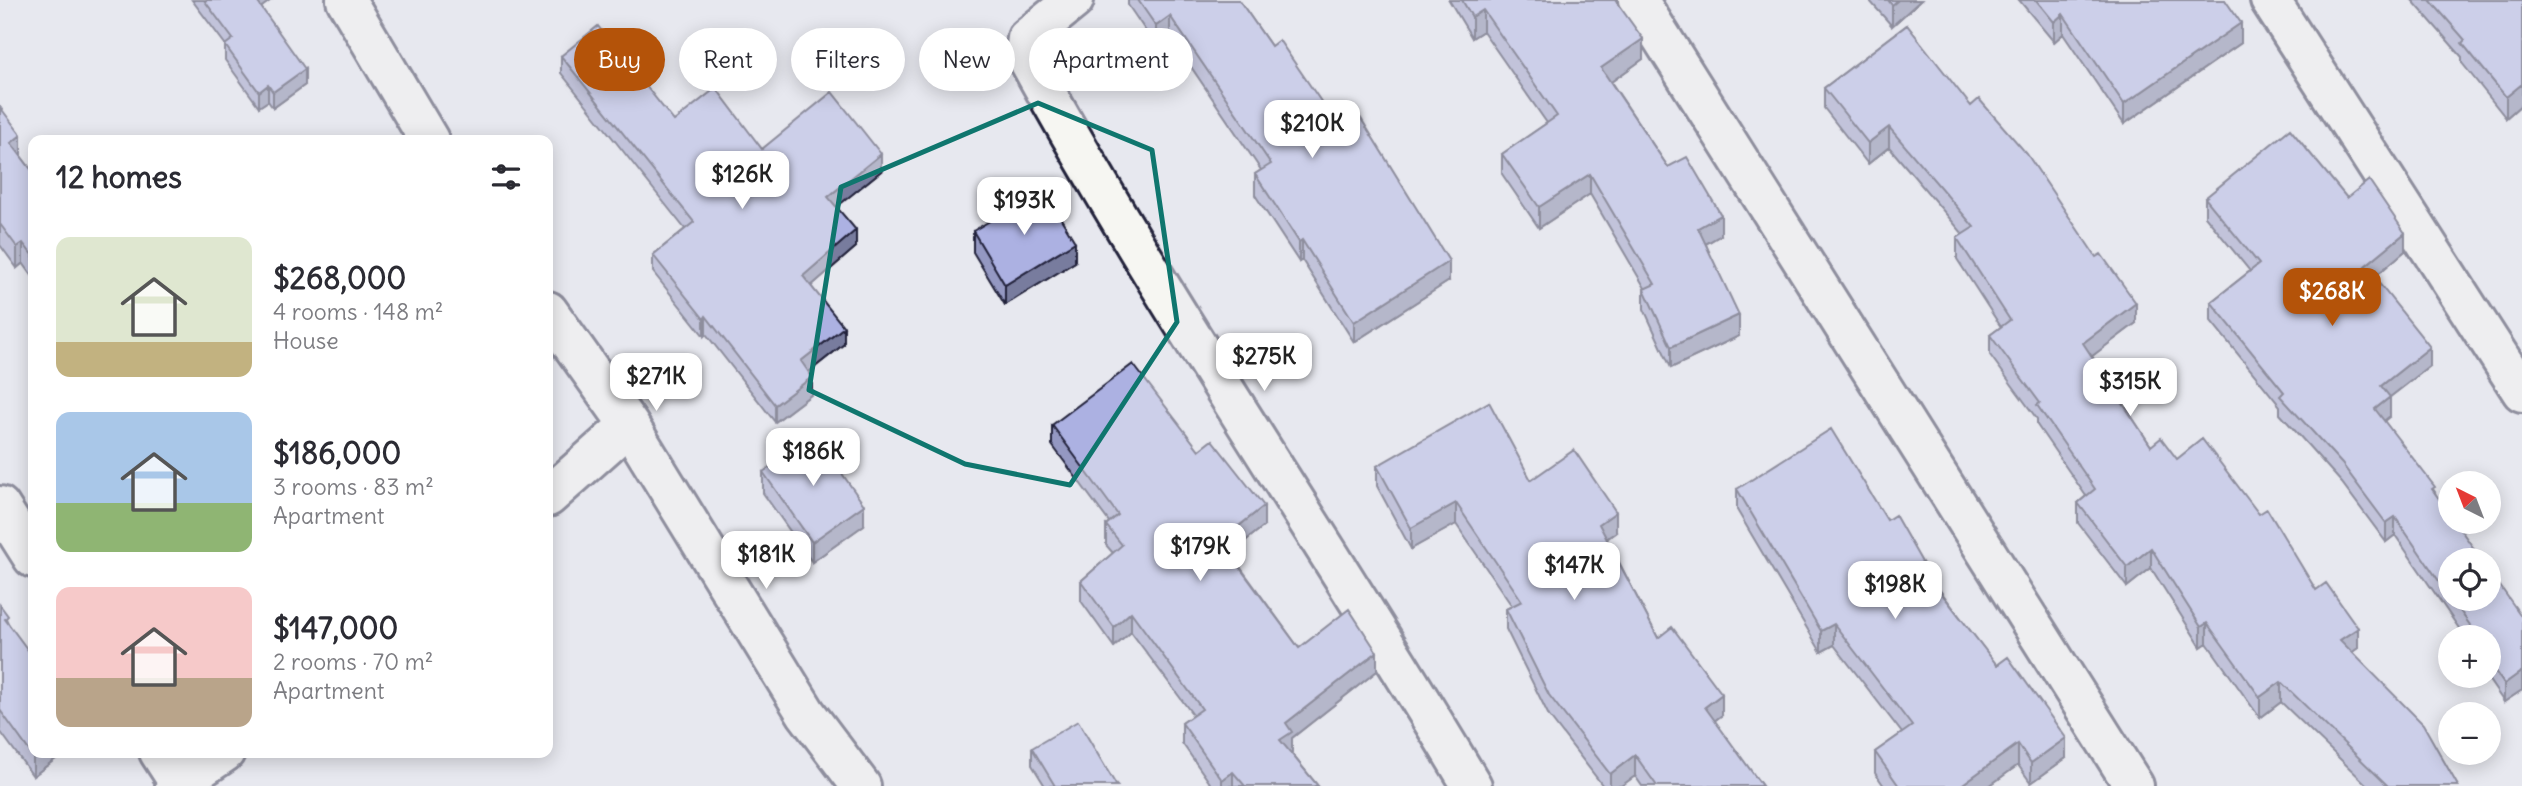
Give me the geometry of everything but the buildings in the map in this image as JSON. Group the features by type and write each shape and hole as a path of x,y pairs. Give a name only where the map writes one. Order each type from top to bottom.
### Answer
{"street":[{"path":"346,0 426,135"},
{"path":"1074,0 1027,38 1025,54 1148,266 1393,654 1472,786"},
{"path":"1638,0 2134,786"},
{"path":"2270,0 2522,393"},
{"path":"553,318 629,425 806,713 861,786"},
{"path":"553,493 629,425"},
{"path":"0,506 28,550"},
{"path":"171,774 210,758"}],"highlighted area":[{"path":"1038,103 1152,150 1177,322 1070,485 965,464 809,390 841,187"}]}
